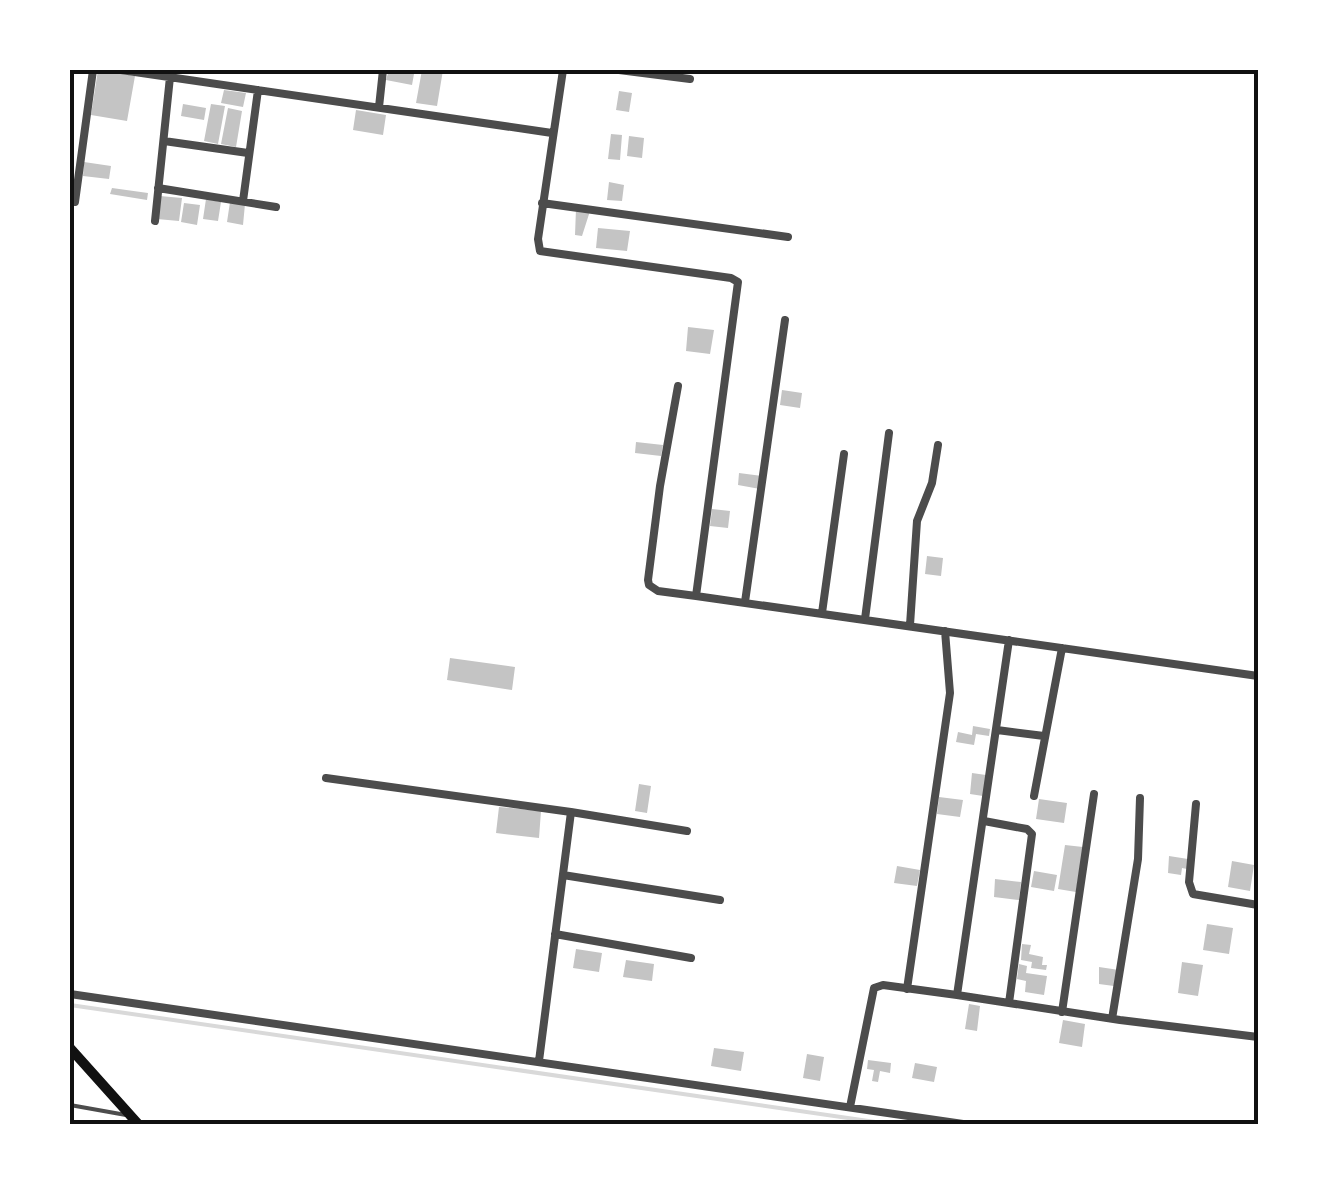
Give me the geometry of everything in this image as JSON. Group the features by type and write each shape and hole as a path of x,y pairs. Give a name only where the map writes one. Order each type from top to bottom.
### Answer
{"main road":[{"path":"70,1048 134,1120"}],"street":[{"path":"75,202 74,186 93,70"},
{"path":"121,70 552,133"},
{"path":"379,107 382,70"},
{"path":"562,70 538,246 544,253 738,282 696,596"},
{"path":"619,70 690,80"},
{"path":"155,221 170,77"},
{"path":"243,201 258,90"},
{"path":"70,139 83,141"},
{"path":"164,140 248,153"},
{"path":"158,188 276,207"},
{"path":"542,203 788,237"},
{"path":"745,602 785,320"},
{"path":"678,386 648,580 658,592 1258,676"},
{"path":"865,618 889,433"},
{"path":"910,625 917,520 932,483 938,445"},
{"path":"822,613 844,454"},
{"path":"908,988 950,693 946,631"},
{"path":"957,996 1009,640"},
{"path":"1034,796 1062,648"},
{"path":"998,730 1044,736"},
{"path":"326,778 688,831"},
{"path":"1062,1012 1094,794"},
{"path":"1112,1019 1135,878 1140,798"},
{"path":"1196,804 1190,882 1194,894 1258,904"},
{"path":"539,1062 570,812"},
{"path":"984,821 1027,829 1032,834 1009,1003"},
{"path":"563,875 720,900"},
{"path":"555,934 691,958"},
{"path":"850,1107 872,991 878,986 1258,1037"},
{"path":"70,994 970,1125"}],"lane":[{"path":"70,1105 134,1120"},
{"path":"331,1125 352,1125"}],"building":[{"path":"98,70 135,76 127,121 91,115"},
{"path":"389,70 414,74 412,85 386,80"},
{"path":"422,70 443,70 437,106 416,103"},
{"path":"224,90 246,93 243,107 221,103"},
{"path":"619,91 632,93 629,112 616,110"},
{"path":"183,104 206,108 204,120 181,116"},
{"path":"211,104 225,106 218,144 204,141"},
{"path":"228,108 242,111 236,147 221,144"},
{"path":"356,110 386,115 383,135 353,130"},
{"path":"611,134 622,135 620,160 608,159"},
{"path":"629,136 644,138 642,158 627,156"},
{"path":"84,162 111,166 109,179 83,176"},
{"path":"609,182 624,185 622,201 607,200"},
{"path":"112,188 148,193 147,200 110,194"},
{"path":"160,196 182,198 179,221 157,219"},
{"path":"206,199 221,202 218,221 203,219"},
{"path":"230,202 245,204 243,225 227,222"},
{"path":"184,203 200,205 197,225 181,222"},
{"path":"576,209 590,211 582,236 575,235"},
{"path":"598,228 630,231 627,251 596,248"},
{"path":"688,327 714,330 710,354 686,351"},
{"path":"782,390 802,393 800,408 780,405"},
{"path":"636,442 663,445 661,456 635,453"},
{"path":"739,473 762,476 760,489 738,485"},
{"path":"712,509 730,511 728,528 710,526"},
{"path":"927,556 943,558 941,576 925,574"},
{"path":"450,658 515,667 512,690 447,680"},
{"path":"973,726 990,729 989,736 976,734 974,745 956,742 958,732 972,735"},
{"path":"972,773 986,775 983,796 970,794"},
{"path":"639,784 651,786 647,813 635,811"},
{"path":"939,797 963,800 960,817 937,814"},
{"path":"1039,799 1067,803 1064,823 1036,819"},
{"path":"499,807 541,811 539,838 496,833"},
{"path":"1065,845 1083,847 1076,892 1058,889"},
{"path":"1169,856 1188,859 1187,869 1182,868 1181,875 1168,873"},
{"path":"1232,861 1254,865 1250,891 1228,887"},
{"path":"897,866 920,870 917,886 894,883"},
{"path":"1034,871 1057,875 1054,891 1031,887"},
{"path":"995,879 1021,882 1019,900 994,897"},
{"path":"1207,924 1233,928 1229,954 1203,950"},
{"path":"1022,944 1031,945 1029,954 1043,957 1046,970 1031,968 1032,962 1021,960"},
{"path":"576,949 602,953 599,972 573,968"},
{"path":"626,960 654,964 652,981 623,977"},
{"path":"1182,962 1203,965 1198,996 1178,993"},
{"path":"1019,964 1027,966 1026,973 1047,976 1044,995 1025,992 1026,981 1017,979"},
{"path":"1099,967 1119,970 1114,986 1099,984"},
{"path":"969,1004 980,1006 977,1031 965,1029"},
{"path":"1063,1020 1085,1024 1082,1047 1059,1043"},
{"path":"714,1048 744,1052 741,1071 711,1066"},
{"path":"807,1054 824,1057 820,1081 803,1078"},
{"path":"868,1060 891,1063 890,1073 880,1071 878,1082 872,1081 874,1070 867,1069"},
{"path":"915,1063 937,1067 934,1082 912,1078"}],"waterway":[{"path":"70,1005 896,1125"}]}
